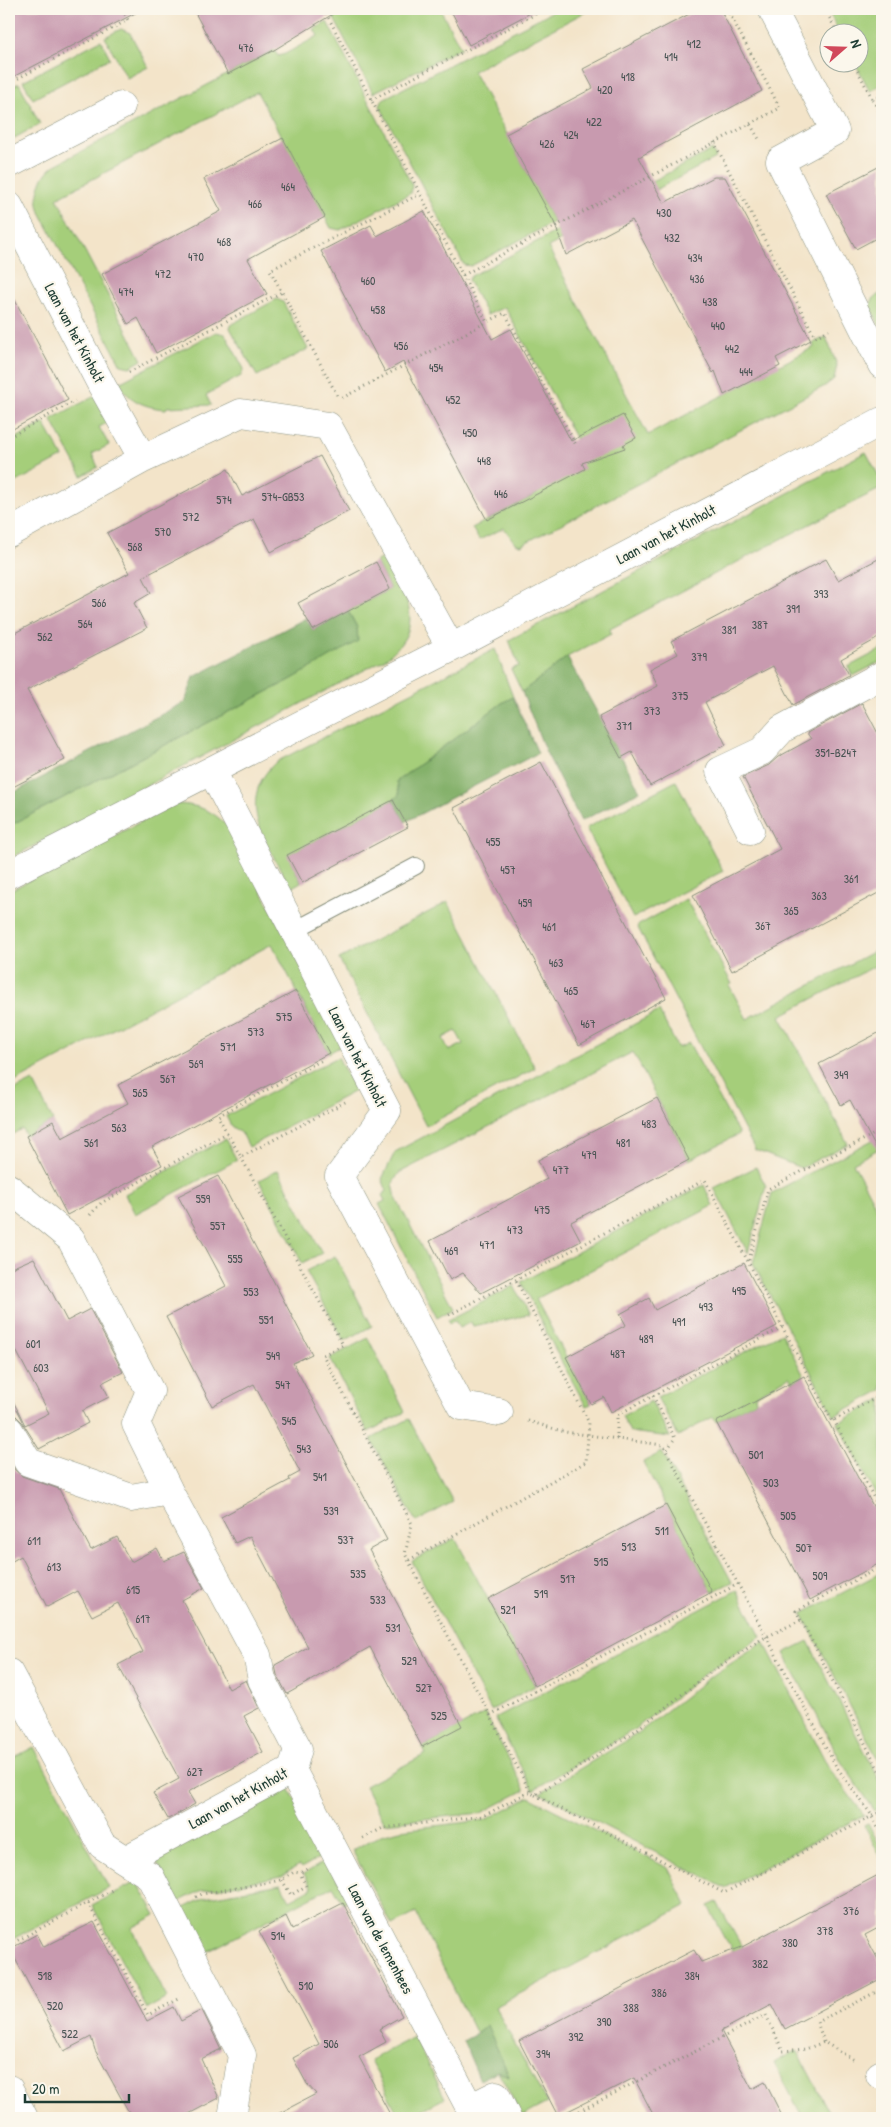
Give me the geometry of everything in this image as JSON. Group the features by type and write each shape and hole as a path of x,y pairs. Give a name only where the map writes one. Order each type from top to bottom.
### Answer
{"street":[{"path":"772,9 835,131 780,161 882,365"},
{"path":"9,164 121,106"},
{"name":"Laan van het Kinholt","path":"9,206 102,386 143,459"},
{"path":"9,533 143,459 241,413 328,426 451,648"},
{"name":"Laan van het Kinholt","path":"9,874 451,648 882,421"},
{"path":"750,830 720,772 762,750 782,729 882,675"},
{"name":"Laan van het Kinholt","path":"212,771 387,1111 339,1176 461,1406 499,1412"},
{"name":"Laan van het Kinholt","path":"9,1188 71,1238 150,1392 136,1424 169,1491 257,1655 262,1680 298,1749 292,1770 123,1859"},
{"path":"9,1430 28,1462 130,1498 169,1491"},
{"path":"9,1673 18,1713 102,1845 150,1876 242,2055 232,2118"},
{"name":"Laan van de Iemenhees","path":"292,1770 335,1852 460,2113 496,2095 507,2118"},
{"path":"9,2089 24,2118"}],"lane":[{"path":"294,931 416,866"}],"path":[{"path":"9,83 128,20 122,9"},
{"path":"324,9 487,322"},
{"path":"371,100 545,9"},
{"path":"463,275 780,108 727,9"},
{"path":"825,9 832,22"},
{"path":"858,72 882,117"},
{"path":"873,100 882,95"},
{"path":"750,124 770,158 780,161"},
{"path":"714,142 816,337 858,316"},
{"path":"420,194 270,270 339,400 505,313 576,445"},
{"path":"9,437 282,292"},
{"path":"352,1044 218,1116 343,1345 323,1355 412,1524 405,1554 533,1794"},
{"path":"241,1157 374,1086"},
{"path":"748,1261 768,1189 882,1130"},
{"path":"71,1238 101,1203 227,1133"},
{"path":"421,1330 705,1180 832,1421 834,1420 882,1514"},
{"path":"408,1560 586,1462 590,1423 516,1280"},
{"path":"617,1439 617,1415 783,1327"},
{"path":"834,1420 882,1394"},
{"path":"653,1396 675,1438 666,1451"},
{"path":"499,1412 565,1432 663,1445 836,1766 872,1817 882,1836"},
{"path":"882,1566 796,1611 882,1776"},
{"path":"490,1715 738,1584"},
{"path":"533,1794 635,1731 715,1669 766,1637 801,1620"},
{"path":"168,1912 202,1894 282,1880 294,1872 300,1873 335,1852 383,1828 483,1816 526,1793 533,1794 724,1893 882,1812"},
{"path":"9,1945 111,1891 123,1859"},
{"path":"282,1880 291,1895 306,1886 300,1873"},
{"path":"88,1904 148,2015 206,1985"},
{"path":"881,2074 824,2042 817,2022 882,1989"},
{"path":"566,2118 766,2015 784,2051 806,2050 824,2042"}],"green space":[{"path":"329,9 440,9 461,48 373,93"},
{"path":"557,9 591,9 473,71 554,222 471,266 464,265 380,106 383,99"},
{"path":"827,9 882,9 882,84 870,91 860,72 868,72 868,22 834,22"},
{"path":"327,22 412,185 411,193 340,230 331,228 257,92 57,198 142,360 130,367 121,365 40,212 38,206 39,187 48,170 274,50 278,56 285,54 318,36 314,29"},
{"path":"121,29 130,33 148,67 127,78 105,37"},
{"path":"101,40 110,58 33,99 23,81"},
{"path":"19,83 40,124 9,141 9,88"},
{"path":"712,150 716,158 548,247 648,435 814,347 813,343 826,337 837,365 834,379 825,386 521,545 515,543 504,528 479,540 472,528 537,494 579,445 505,307 487,315 468,280 471,276"},
{"path":"879,294 882,299 882,332 870,305"},
{"path":"277,299 283,302 308,349 257,376 230,328 232,324"},
{"path":"216,332 225,334 244,369 241,376 206,395 211,405 167,407 166,409 152,407 127,395 119,383"},
{"path":"95,396 109,422 99,427 109,445 92,454 98,467 82,476 51,419"},
{"path":"44,423 63,457 9,486 9,442"},
{"path":"866,452 882,482 882,488 610,629 611,634 567,657 522,692 511,669 519,666 509,640"},
{"path":"380,559 391,567 404,593 410,616 405,637 385,659 9,859 9,826 292,679 357,641 357,627 348,611 390,589 376,562"},
{"path":"348,611 357,627 358,641 292,679 9,826 9,795 185,702 194,677 306,618 313,630"},
{"path":"495,649 513,697 502,703 397,781 400,795 393,800 288,855 301,882 291,888 273,856 259,825 256,809 257,793 263,777 276,762"},
{"path":"882,649 882,661 853,676 848,667"},
{"path":"567,657 640,791 581,821 545,750 522,692"},
{"path":"513,697 538,753 405,822 393,800 399,795 397,781 502,703"},
{"path":"676,781 723,871 633,918 586,828"},
{"path":"178,804 206,810 228,827 343,1045 329,1053 272,944 9,1085 9,891"},
{"path":"686,899 732,984 729,985 747,1019 882,947 882,970 879,964 780,1016 848,1144 801,1168 755,1150 637,926"},
{"path":"448,902 535,1068 426,1126 339,959","holes":["456,1031 463,1044 449,1051 443,1038"]},
{"path":"659,1011 678,1048 689,1043 739,1134 689,1160 633,1052 399,1173 393,1183 396,1198 453,1308 437,1317 379,1204 385,1201 382,1195 387,1191 382,1179 395,1152"},
{"path":"338,1057 355,1091 249,1147 243,1135 231,1126 226,1116"},
{"path":"33,1081 53,1121 26,1136 22,1129 9,1136 9,1093"},
{"path":"882,1135 882,1147 853,1163 882,1218 882,1390 834,1416 753,1263 772,1193"},
{"path":"225,1139 237,1160 135,1214 125,1194"},
{"path":"756,1167 766,1186 748,1253 714,1188"},
{"path":"278,1170 322,1253 302,1263 259,1180"},
{"path":"704,1185 713,1206 536,1299 591,1404 586,1406 521,1282"},
{"path":"335,1256 372,1326 344,1341 306,1271"},
{"path":"514,1286 529,1315 473,1326 471,1322 459,1328 455,1320 449,1323 448,1320"},
{"path":"782,1333 804,1376 793,1382 789,1377 755,1396 756,1401 716,1422 713,1417 678,1436 657,1397"},
{"path":"368,1338 405,1412 368,1432 330,1358"},
{"path":"882,1399 882,1507 838,1423"},
{"path":"651,1401 670,1437 630,1432 622,1416"},
{"path":"409,1419 453,1502 416,1522 371,1439"},
{"path":"662,1452 732,1582 712,1592 643,1462"},
{"path":"455,1538 535,1686 491,1710 412,1561"},
{"path":"882,1572 882,1767 802,1614"},
{"path":"737,1590 761,1637 704,1674 635,1729 533,1790 495,1718"},
{"path":"808,1641 882,1785 882,1806 875,1811 842,1763 784,1653"},
{"path":"764,1642 829,1768 864,1815 725,1888 540,1793 637,1734 707,1679"},
{"path":"485,1713 525,1790 481,1813 384,1823 365,1786 426,1754 422,1747"},
{"path":"34,1747 109,1888 9,1941 9,1760"},
{"path":"287,1784 324,1855 301,1868 299,1865 282,1876 200,1891 178,1902 153,1855"},
{"path":"529,1797 668,1868 687,1905 495,2007 547,2103 522,2116 498,2071 509,2075 486,2026 476,2034 416,1913 392,1925 352,1850 381,1835 400,1830 485,1820"},
{"path":"868,1823 882,1850 882,1860 864,1825"},
{"path":"327,1860 349,1900 343,1903 333,1886 205,1953 182,1909 204,1898 281,1884 290,1900 312,1888 304,1874"},
{"path":"134,1883 138,1883 156,1915 132,1928 167,1998 147,2009 92,1905"},
{"path":"717,1902 742,1947 763,2008 708,1906"},
{"path":"487,2025 509,2076 498,2071 480,2080 463,2041"},
{"path":"414,2037 445,2098 406,2118 400,2118 370,2060"},
{"path":"797,2050 832,2118 803,2118 774,2063"}],"building":[{"path":"9,9 143,9 9,79"},
{"path":"193,9 341,9 274,50 228,74"},
{"path":"450,9 538,9 469,45"},
{"path":"699,9 720,9 762,91 639,157 664,203 714,177 725,177 811,340 776,358 780,366 724,395 715,371 713,373 632,220 566,255 554,222 506,134 593,88 583,69"},
{"path":"283,138 325,217 248,259 267,294 156,353 138,318 128,324 102,274 221,211 204,179"},
{"path":"882,165 882,235 856,249 826,194"},
{"path":"424,211 492,339 511,329 571,441 623,415 636,438 623,445 625,448 582,463 585,469 487,520 403,362 385,372 321,251 371,225 377,236"},
{"path":"9,289 68,400 9,431"},
{"path":"320,456 349,511 271,552 254,519 143,577 151,593 134,603 147,628 27,690 65,760 9,789 9,636 129,573 107,533 228,469 242,496"},
{"path":"882,557 882,636 841,659 849,675 793,705 773,666 705,702 726,745 650,786 632,752 621,758 599,717 658,686 650,669 678,654 671,641 826,559 838,580"},
{"path":"376,562 390,589 313,630 298,603"},
{"path":"862,703 882,741 882,891 732,971 693,895 780,849 743,777 769,765 778,757 811,739 807,733"},
{"path":"541,762 666,998 579,1045 454,808"},
{"path":"393,800 408,827 302,883 287,855"},
{"path":"296,991 329,1053 152,1147 162,1165 67,1215 26,1136 53,1121 62,1138 128,1103 118,1085"},
{"path":"882,1031 882,1159 850,1100 841,1105 819,1064"},
{"path":"657,1098 689,1160 571,1222 581,1241 481,1293 463,1273 450,1280 430,1241 547,1179 538,1160"},
{"path":"218,1176 312,1354 293,1363 387,1540 369,1550 462,1726 422,1747 370,1647 287,1694 277,1675 275,1665 308,1647 250,1536 235,1543 221,1517 290,1480 289,1478 300,1472 254,1384 212,1406 166,1317 226,1286 178,1196"},
{"path":"34,1258 67,1321 90,1309 123,1372 102,1383 109,1397 82,1411 88,1423 39,1449 22,1422 16,1416 9,1414 9,1393 25,1425 49,1413 9,1337 9,1269"},
{"path":"744,1263 777,1326 611,1412 604,1397 591,1404 566,1357 626,1325 620,1314 649,1298 655,1310"},
{"path":"804,1376 882,1523 882,1562 810,1600 716,1422"},
{"path":"9,1460 15,1470 22,1476 59,1489 91,1550 117,1537 131,1562 157,1548 164,1561 184,1552 204,1588 182,1600 229,1689 246,1680 259,1708 244,1716 263,1752 188,1792 195,1804 168,1819 153,1793 179,1779 118,1665 143,1652 118,1603 92,1616 78,1591 47,1607 21,1556 9,1563"},
{"path":"666,1505 712,1592 535,1686 488,1599"},
{"path":"882,1873 882,1926 865,1935 882,1967 882,1978 785,2029 772,2004 721,2031 752,2089 765,2082 783,2118 655,2118 634,2078 558,2116 519,2041 694,1950 701,1962 742,1947"},
{"path":"343,1903 402,2016 379,2029 386,2042 359,2057 392,2118 270,2118 316,2094 307,2084 293,2058 319,2044 259,1931 286,1916 292,1929"},
{"path":"94,1922 147,2021 174,2007 181,2021 202,2010 221,2049 201,2059 219,2098 181,2118 132,2118 95,2050 91,2037 64,2051 10,1949 37,1934 44,1947"}]}
